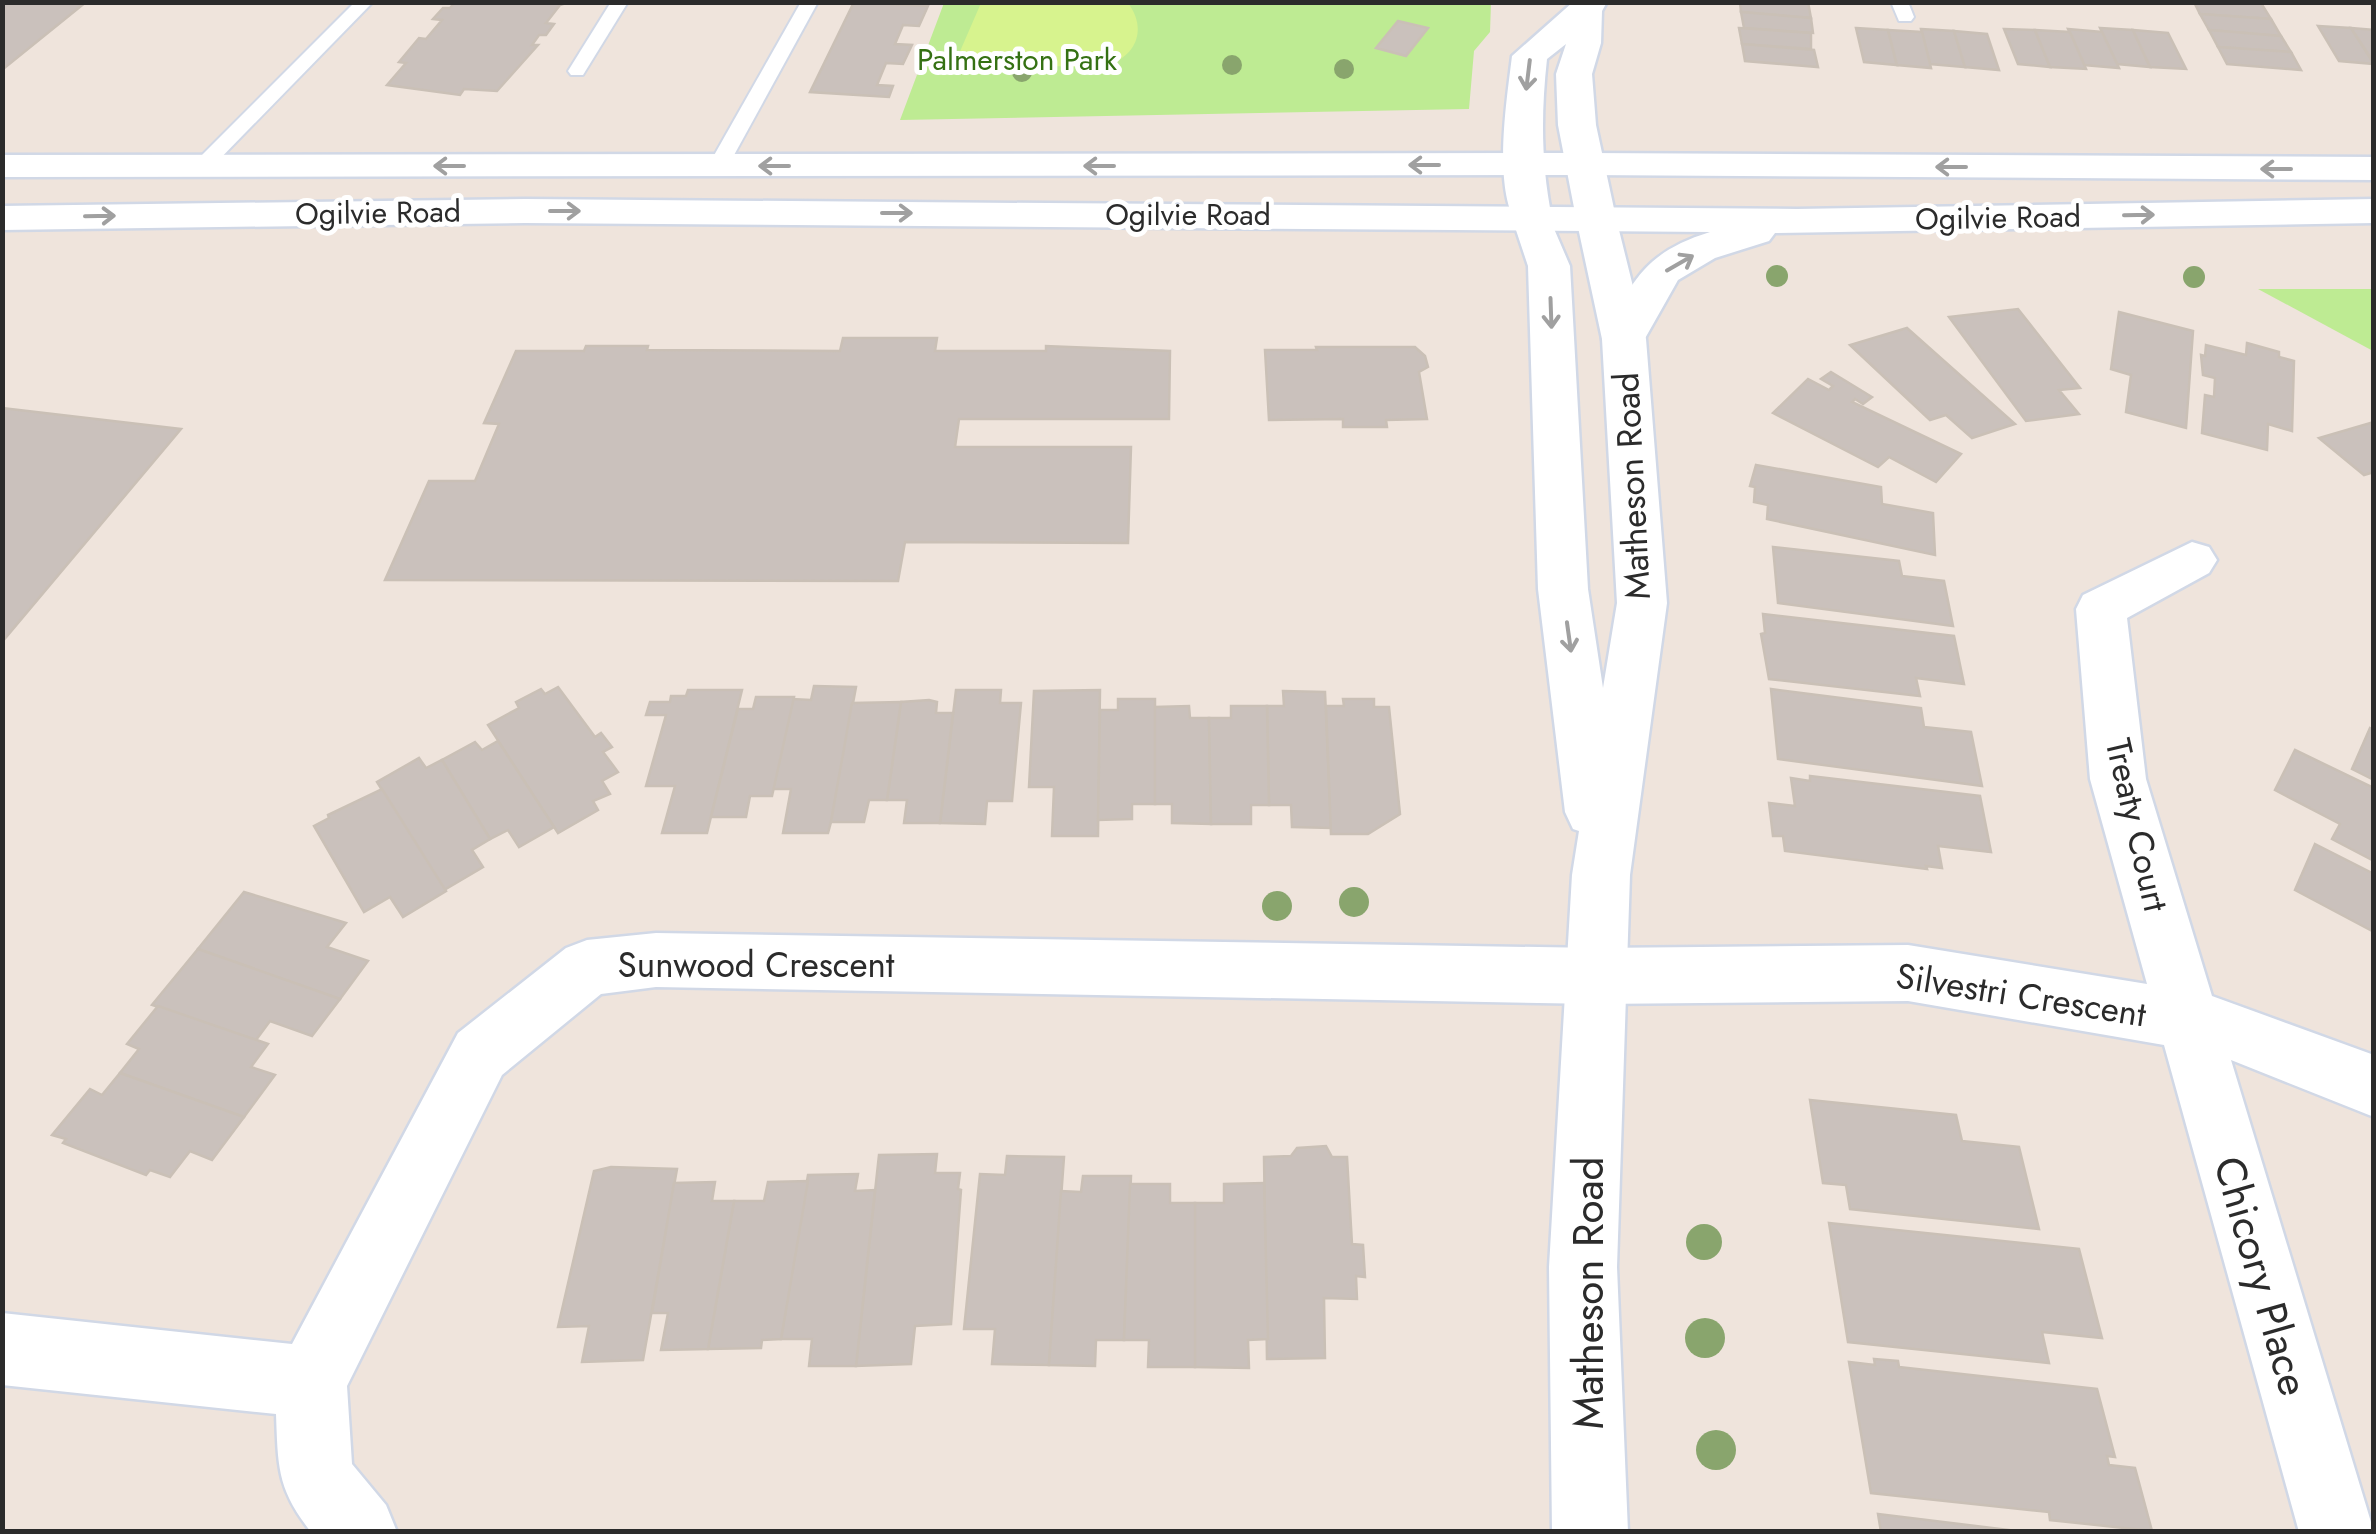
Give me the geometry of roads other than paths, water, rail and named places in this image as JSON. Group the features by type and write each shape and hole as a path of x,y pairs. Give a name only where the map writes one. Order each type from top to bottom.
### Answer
{"street":[{"name":"Matheson Road","path":"1588,7 1584,43 1574,74 1577,125 1624,340 1642,603 1601,875 1582,1267 1590,1532"},
{"name":"Matheson Road","path":"1588,7 1530,56 1521,126 1521,164 1532,218 1549,266 1563,589 1601,875"},
{"name":"Ogilvie Road","path":"2,166 1586,164 2374,170"},
{"name":"Ogilvie Road","path":"2,218 524,211 1797,222 2374,211"},
{"path":"1624,340 1654,280 1672,264 1723,241 1797,222"},
{"name":"Treaty Court","path":"2188,1022 2118,779 2101,609 2192,560"},
{"name":"Sunwood Crescent","path":"310,1382 480,1054 587,968 656,960 1596,976"},
{"name":"Silvestri Crescent","path":"1596,976 1908,974 2062,996 2224,1028 2374,1086"},
{"name":"Chicory Place","path":"2188,1022 2337,1532"},
{"path":"2,1349 310,1382 316,1478 359,1532"}],"lane":[{"path":"202,166 366,2"},
{"path":"577,71 620,2"},
{"path":"718,166 810,2"}],"park label":[{"name":"Palmerston Park","path":"1017,60"}]}
